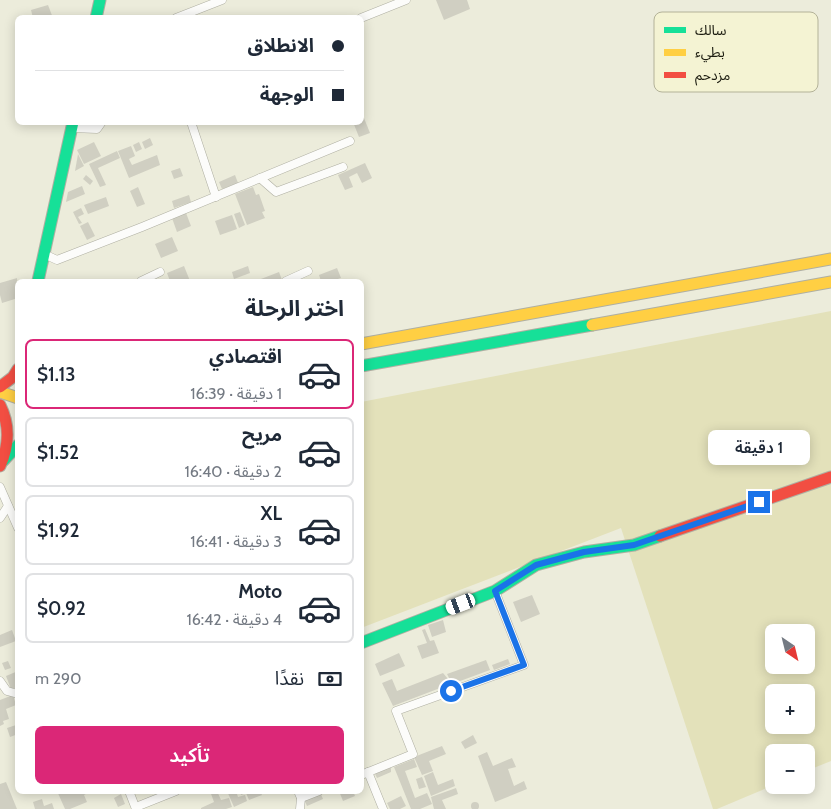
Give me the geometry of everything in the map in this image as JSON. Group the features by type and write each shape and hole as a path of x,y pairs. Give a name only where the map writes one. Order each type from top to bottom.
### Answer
{"main road":[{"path":"97,15 100,0"},
{"path":"38,279 72,125"},
{"path":"364,343 831,259"},
{"path":"364,365 831,282"},
{"path":"0,387 15,374"},
{"path":"0,392 15,397"},
{"path":"0,404 4,412 8,436 1,463"},
{"path":"1,463 15,448"},
{"path":"364,642 495,591 536,565 584,552 634,545 831,477"}],"street":[{"path":"184,15 222,0"},
{"path":"364,17 406,0"},
{"path":"72,125 97,129 100,125"},
{"path":"192,125 216,196"},
{"path":"44,254 57,260 350,141"},
{"path":"260,178 276,192 344,167"},
{"path":"290,279 308,271"},
{"path":"145,279 160,272"},
{"path":"0,487 15,521"},
{"path":"0,518 8,506"},
{"path":"383,809 365,773 413,754 396,711 524,665 495,591"},
{"path":"0,681 7,691 15,693"},
{"path":"131,794 136,808 169,794"},
{"path":"299,795 300,809"}],"shaded area":[{"path":"831,311 831,761 815,767 815,744 765,744 765,789 713,809 621,528 364,627 364,401"}],"building":[{"path":"436,0 467,0 470,9 444,20"},
{"path":"48,5 52,15 32,15 31,10"},
{"path":"364,118 370,133 359,137 354,125 364,125"},
{"path":"150,138 153,145 145,149 142,142"},
{"path":"94,142 101,156 84,164 77,150"},
{"path":"139,142 142,149 136,152 133,145"},
{"path":"131,146 135,156 129,159 132,165 157,155 160,165 129,178 118,151"},
{"path":"117,151 120,158 98,168 106,185 100,187 89,164"},
{"path":"78,154 84,166 75,171"},
{"path":"365,163 372,178 362,183 357,173 349,177 353,187 345,190 338,175"},
{"path":"180,168 183,176 174,179 171,171"},
{"path":"86,175 93,181 90,185 83,179"},
{"path":"235,175 238,183 222,189 219,182"},
{"path":"82,186 85,194 66,202 68,192"},
{"path":"138,187 145,204 137,207 130,191"},
{"path":"253,187 256,195 259,194 265,211 262,212 265,218 247,225 235,194"},
{"path":"189,195 191,202 174,208 172,201"},
{"path":"106,197 109,206 88,214 84,205"},
{"path":"81,208 84,214 78,217 82,223 79,224 73,212"},
{"path":"240,212 245,225 239,228 234,214"},
{"path":"186,213 191,226 177,232 172,218"},
{"path":"232,215 237,229 220,235 215,221"},
{"path":"88,222 95,236 87,240 80,226"},
{"path":"172,237 178,251 161,258 155,244"},
{"path":"184,266 189,279 169,279 167,273"},
{"path":"248,266 250,273 234,279 232,272"},
{"path":"337,268 341,278 320,279 319,275"},
{"path":"279,272 282,279 261,279"},
{"path":"17,278 15,279 15,299 2,303 0,283"},
{"path":"532,595 540,614 521,622 513,602"},
{"path":"443,620 446,632 432,637 428,625"},
{"path":"425,629 430,641 434,640 439,653 422,659 417,646 427,643 422,630"},
{"path":"12,630 15,641 0,647 0,635"},
{"path":"399,653 405,666 380,676 375,664"},
{"path":"508,659 510,664 494,670 492,665"},
{"path":"486,660 490,670 452,684 447,674"},
{"path":"8,661 11,668 5,670 2,663"},
{"path":"15,672 15,688 11,689 6,676"},
{"path":"443,673 448,679 444,680 448,685 393,706 382,683 392,679 397,691"},
{"path":"13,695 15,705 6,709 9,719 3,721 4,724 0,726 0,700"},
{"path":"15,725 15,735 10,737 7,728"},
{"path":"473,735 477,743 465,749 461,742"},
{"path":"442,746 446,754 429,761 433,771 422,775 414,757"},
{"path":"487,752 493,766 512,758 516,767 508,769 514,786 524,781 527,789 495,802 478,756"},
{"path":"414,759 417,767 405,771 415,798 427,793 432,804 420,809 411,809 394,767"},
{"path":"390,766 391,772 377,778 374,772"},
{"path":"433,772 438,785 453,779 455,786 431,796 424,776"},
{"path":"422,777 426,787 419,789 416,779"},
{"path":"6,782 17,809 0,809 0,784"},
{"path":"456,788 458,794 442,800 446,809 434,809 431,797"},
{"path":"58,794 86,794 84,795 87,802 70,809 65,809"},
{"path":"121,794 125,804 118,807 114,798"},
{"path":"211,794 218,794 221,800 229,798 232,807 226,809 201,809 214,802"},
{"path":"228,794 237,794 238,797 245,795 247,801 234,807"},
{"path":"246,794 262,795 249,800"},
{"path":"315,794 321,794 323,799 307,806 304,799"},
{"path":"340,794 354,794 355,796 343,801"},
{"path":"401,796 406,806 400,809 390,809 387,803"},
{"path":"42,799 44,806 52,803 54,809 35,809 33,802"},
{"path":"475,802 479,806 475,810 471,806"}],"traffic: fast":[{"path":"97,15 100,0"},
{"path":"38,279 72,125"},
{"path":"364,365 592,325"},
{"path":"3,461 15,448"},
{"path":"364,642 495,591 536,565 584,552 634,545 660,536"}],"traffic: slow":[{"path":"364,343 831,259"},
{"path":"592,325 831,282"},
{"path":"0,392 15,397"}],"traffic: jam":[{"path":"0,387 15,374"},
{"path":"0,405 7,428 7,443 0,466"},
{"path":"660,536 831,477"}],"route":[{"path":"451,691 524,665 495,591 536,565 584,552 634,545 759,502"}]}
